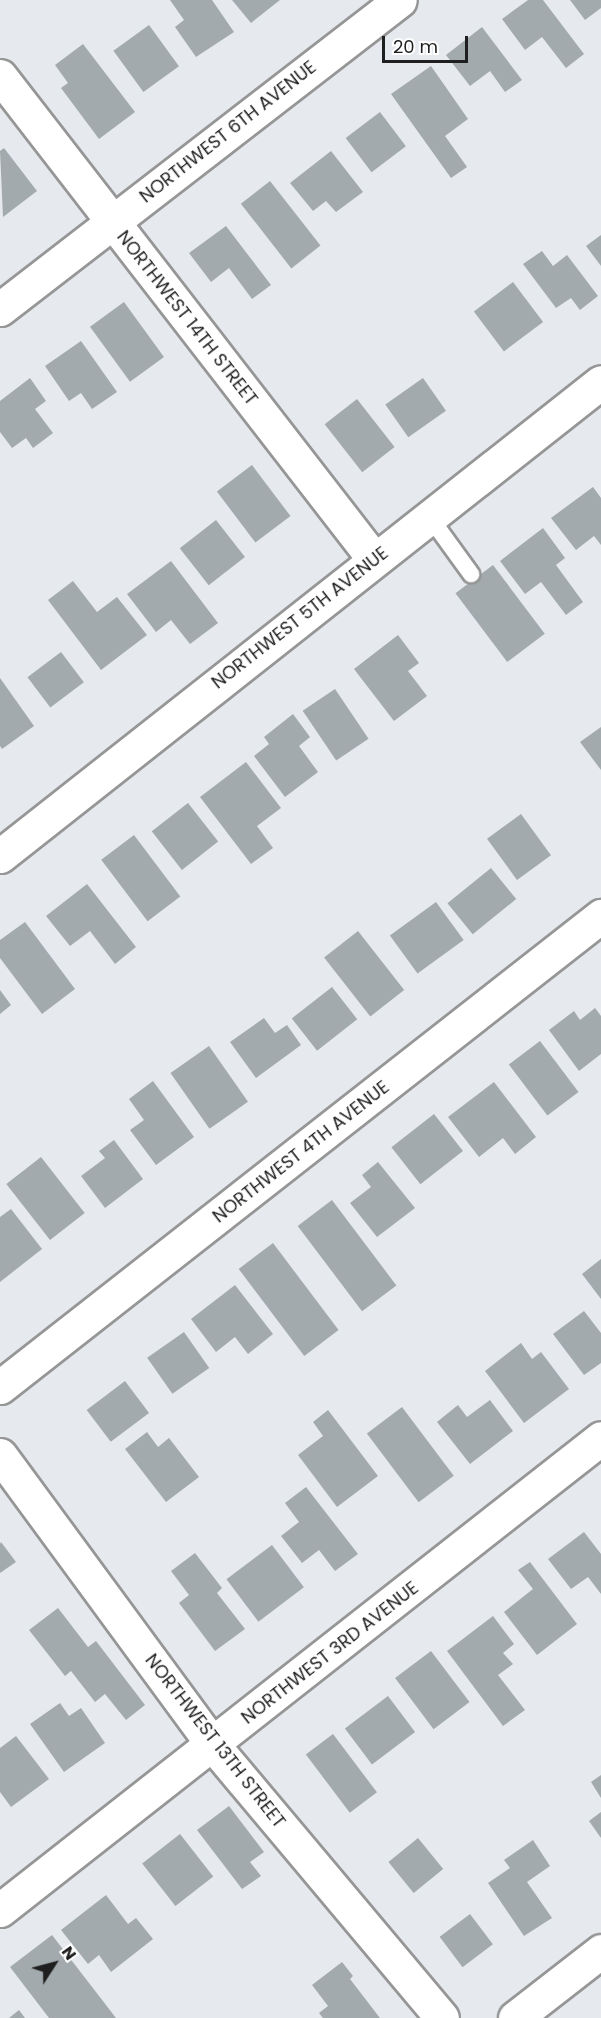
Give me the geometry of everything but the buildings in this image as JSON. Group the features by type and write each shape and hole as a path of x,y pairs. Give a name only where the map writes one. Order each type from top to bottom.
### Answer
{"street":[{"name":"NORTHWEST 6TH AVENUE","path":"0,309 400,0"},
{"name":"NORTHWEST 14TH STREET","path":"0,76 374,559"},
{"name":"NORTHWEST 5TH AVENUE","path":"0,856 601,382"},
{"name":"NORTHWEST 4TH AVENUE","path":"0,1387 601,916"},
{"name":"NORTHWEST 3RD AVENUE","path":"0,1910 601,1438"},
{"name":"NORTHWEST 13TH STREET","path":"0,1455 213,1745 442,2018"},
{"path":"515,2018 601,1951"}],"lane":[{"path":"429,516 471,574"}]}
